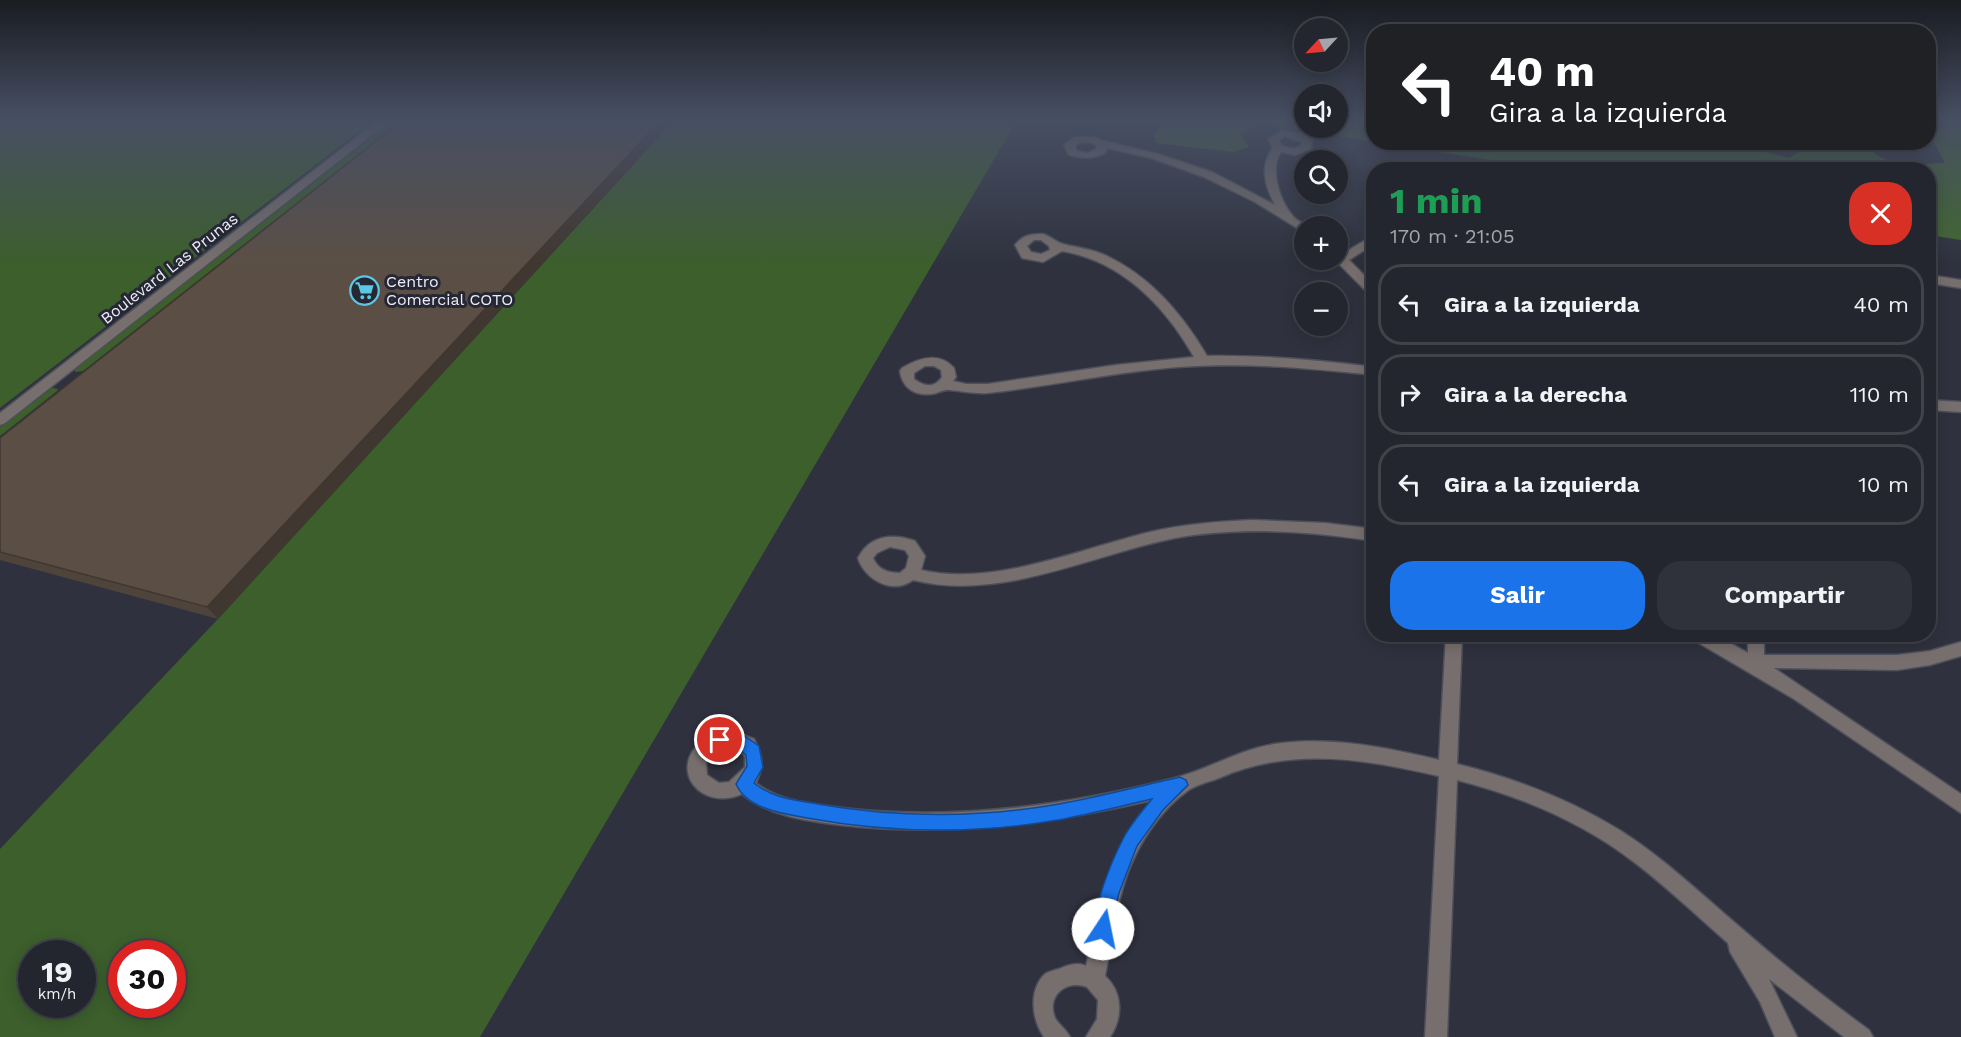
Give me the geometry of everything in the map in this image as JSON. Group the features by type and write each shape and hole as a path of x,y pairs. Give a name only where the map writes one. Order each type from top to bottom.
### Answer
{"street":[{"name":"Boulevard Las Prunas","path":"0,420 324,168"},
{"path":"1187,168 1254,197 1294,222"},
{"path":"1271,168 1276,198 1288,217"},
{"path":"1348,254 1366,243"},
{"path":"1056,246 1093,254 1146,286 1183,326 1203,361"},
{"path":"1348,266 1366,284"},
{"path":"1936,280 1961,284"},
{"path":"946,383 962,388 993,388 1128,368 1203,361 1279,362 1366,370"},
{"path":"55,377 77,383"},
{"path":"1936,406 1961,408"},
{"path":"910,573 940,580 994,577 1023,572 1138,540 1178,532 1223,528 1308,528 1366,534"},
{"path":"1436,1037 1450,770 1454,642"},
{"path":"1714,642 1756,663 1828,710 1961,804"},
{"path":"1756,642 1756,663"},
{"path":"1756,663 1786,658 1877,663 1923,659 1961,649"},
{"path":"744,784 767,801 808,811 854,819 956,822 1058,812 1180,785 1235,762 1265,753 1295,750 1362,753 1450,770 1543,801 1593,826 1636,853 1677,884 1782,977 1862,1037"},
{"path":"1094,978 1110,893 1119,866 1131,841 1157,805 1180,785"},
{"path":"1729,932 1767,995 1786,1037"},
{"path":"1059,1037 1047,1023 1043,1012 1046,990 1053,981 1073,972 1094,978 1108,996 1109,1020 1098,1037"}],"green space":[{"path":"0,168 311,168 0,408"},
{"path":"332,168 340,168 83,371 75,372 75,369"},
{"path":"630,168 989,168 480,1037 0,1037 0,849 218,619"},
{"path":"1936,168 1961,168 1961,240 1936,236"},
{"path":"52,388 58,389 0,436 0,427"}],"building":[{"name":"Centro Comercial COTO","path":"342,168 616,168 207,607 0,552 0,438"}],"place":[{"name":"Centro Comercial COTO","path":"365,290"}],"route":[{"path":"720,740 730,738 748,745 756,759 752,776 744,784 767,801 854,819 956,822 1058,812 1180,785 1157,805 1131,841 1110,893 1103,929"}]}
